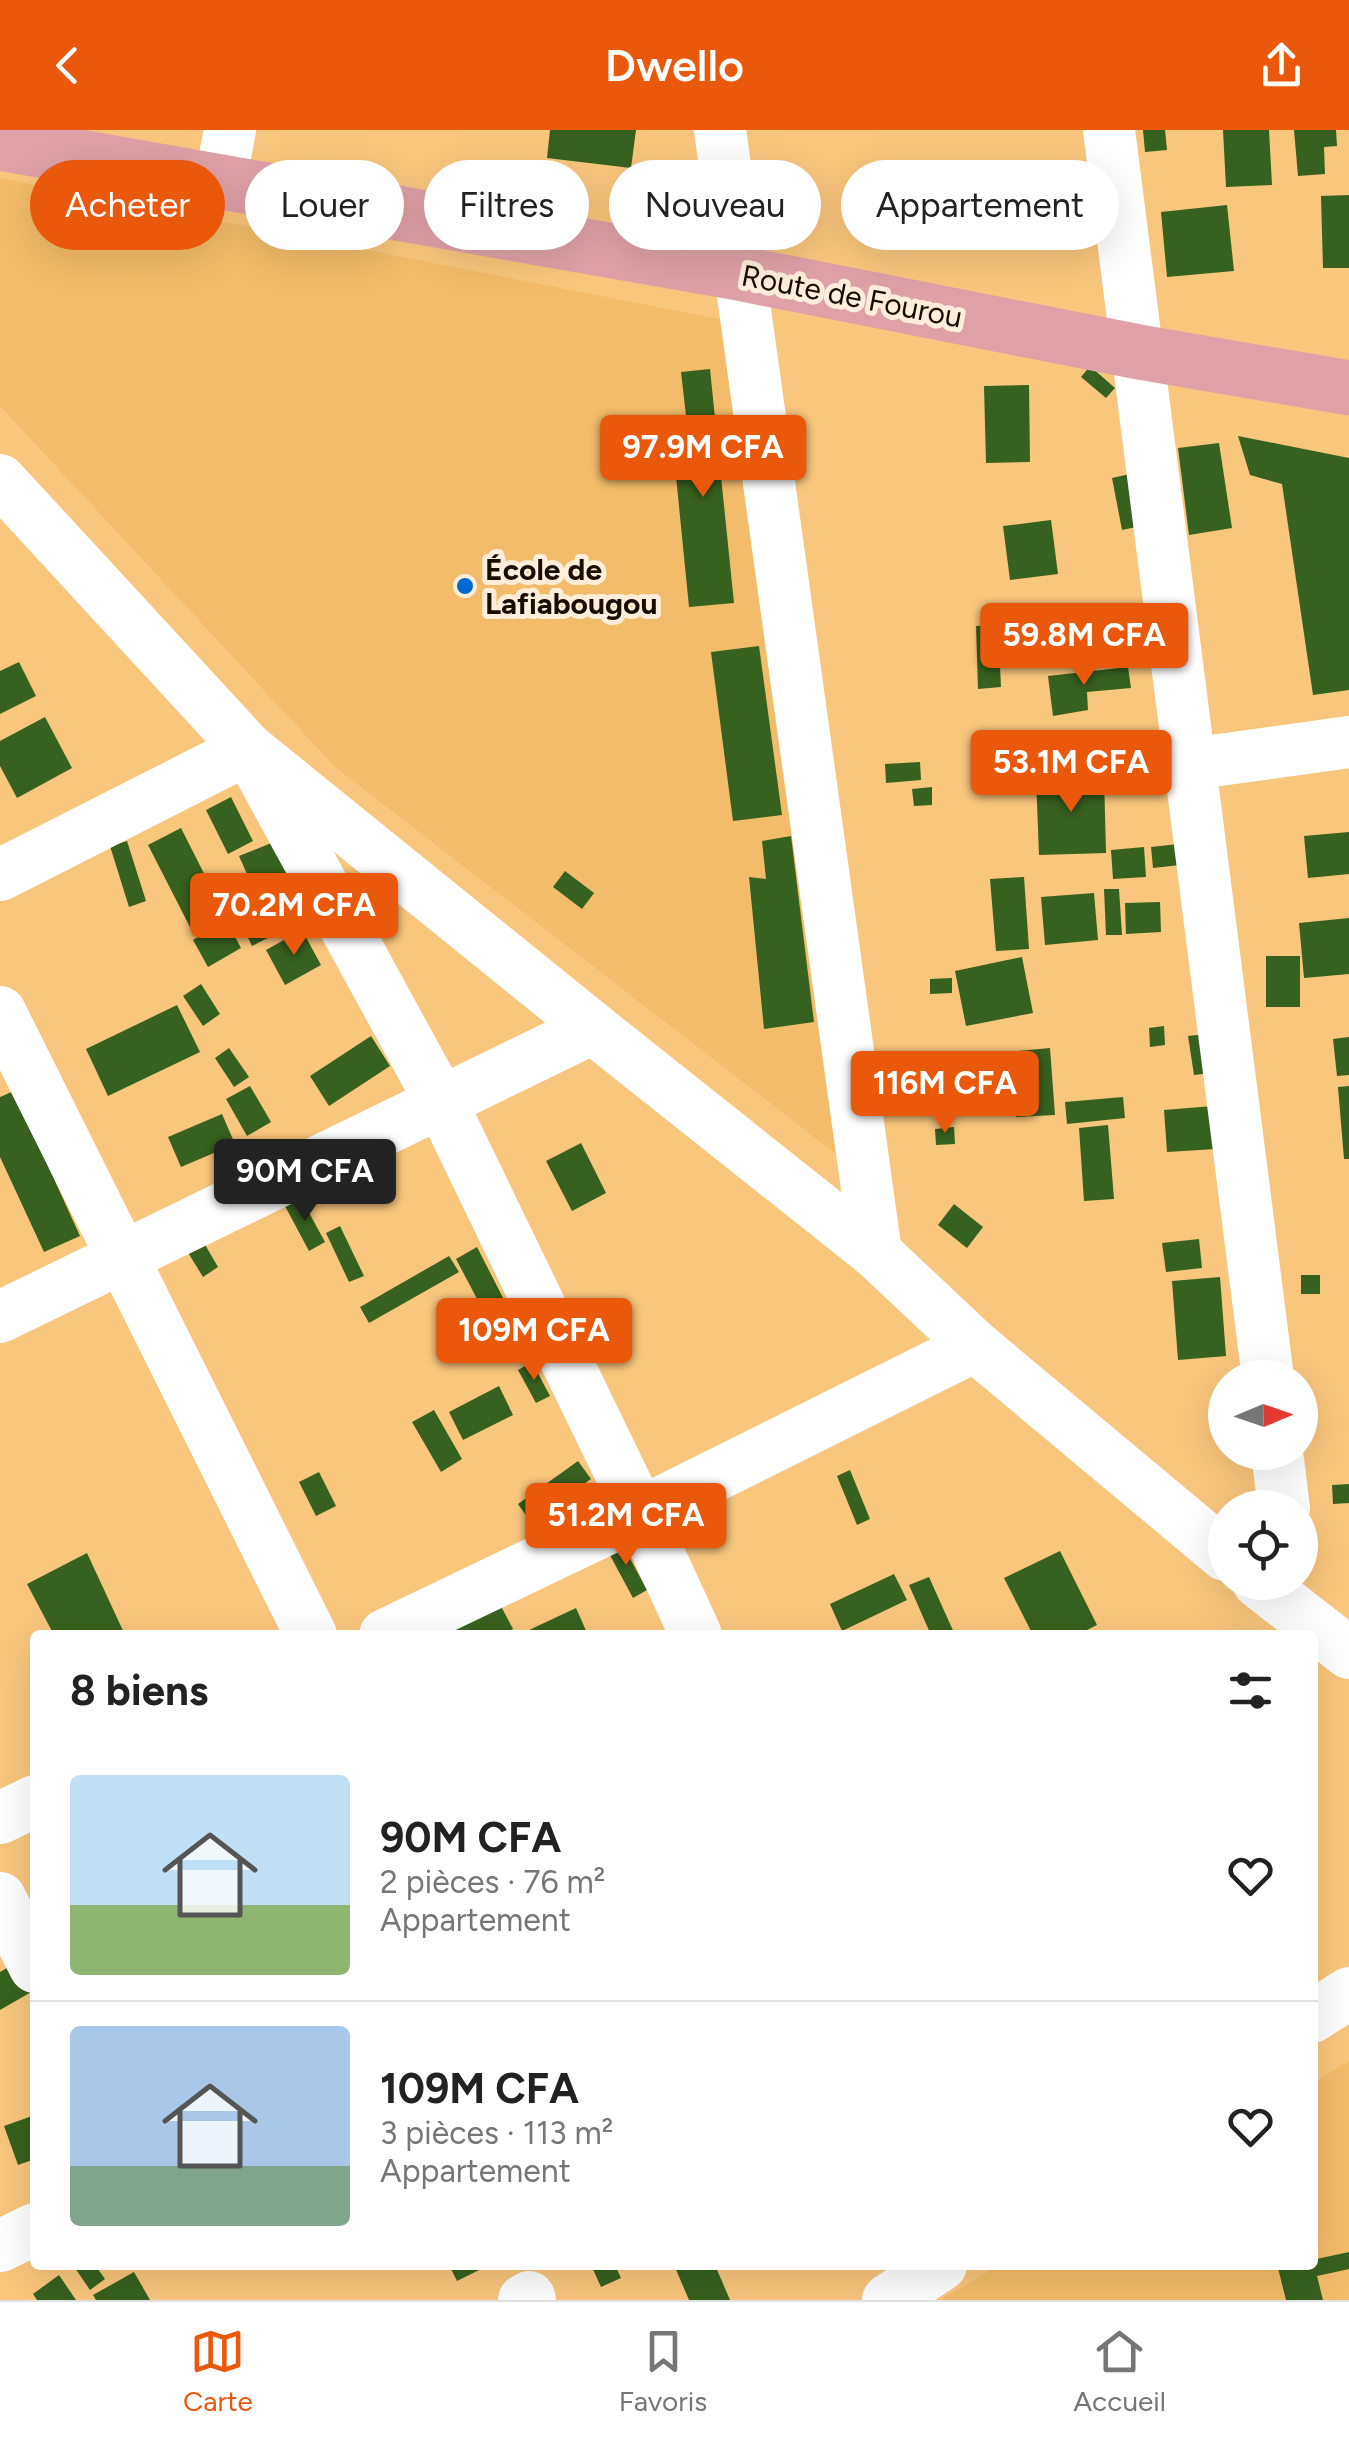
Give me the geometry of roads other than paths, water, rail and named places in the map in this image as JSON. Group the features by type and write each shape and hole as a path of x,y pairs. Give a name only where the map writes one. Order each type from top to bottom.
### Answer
{"main road":[{"name":"Route de Fourou","path":"0,143 226,156 738,273 1140,352 1349,388"}],"street":[{"path":"720,130 876,1252"},
{"path":"1109,130 1266,1360"},
{"path":"0,480 248,749 876,1252 975,1346 1208,1541"},
{"path":"1190,764 1349,742"},
{"path":"0,875 248,749"},
{"path":"248,749 441,1102 694,1630"},
{"path":"0,1012 307,1630"},
{"path":"0,1317 593,1028"},
{"path":"394,1630 975,1346"},
{"path":"1284,1611 1313,1630"},
{"path":"1318,1633 1349,1653"},
{"path":"0,1818 30,1803"},
{"path":"0,1898 30,1957"},
{"path":"1318,2013 1349,1993"},
{"path":"0,2246 30,2231"},
{"path":"888,2300 933,2270"}],"place":[{"name":"École de Lafiabougou","path":"465,586"}]}
